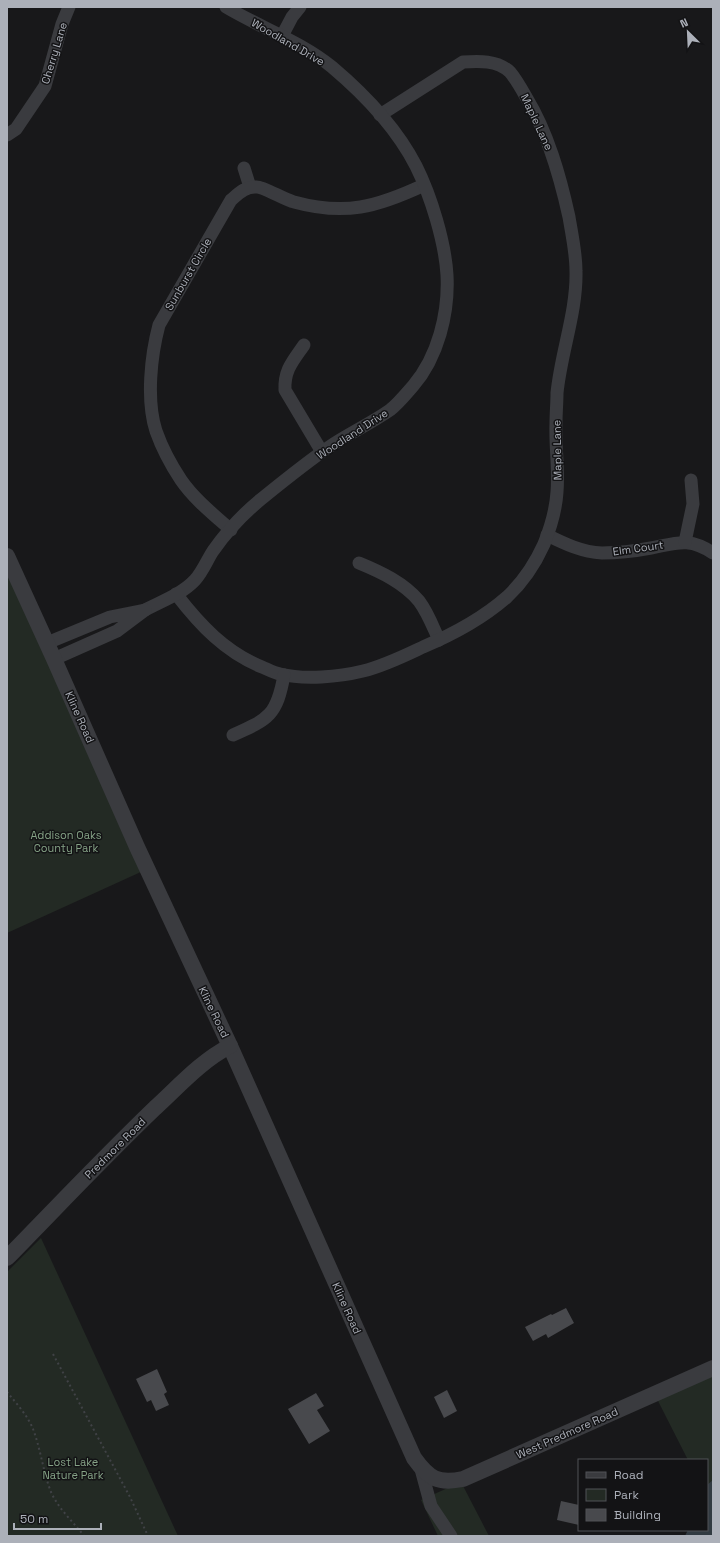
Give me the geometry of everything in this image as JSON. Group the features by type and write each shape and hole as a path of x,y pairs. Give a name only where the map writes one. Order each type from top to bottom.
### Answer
{"street":[{"name":"Cherry Lane","path":"7,135 16,128 45,86 62,24 69,7"},
{"name":"Woodland Drive","path":"54,659 117,631 145,610 176,594 195,580 213,551 231,530 263,498 322,452 392,409 414,384 430,360 443,324 447,275 440,237 431,202 416,166 397,137 372,104 332,67 282,36 226,7"},
{"path":"282,36 292,17 300,7"},
{"name":"Maple Lane","path":"176,594 196,620 216,640 252,663 284,675 306,677 342,675 364,671 394,660 439,640 476,621 508,596 529,573 544,543 557,494 556,422 560,365 569,331 575,296 576,272 573,241 563,189 551,150 533,107 519,85 509,71 494,63 478,61 463,62 380,115"},
{"path":"244,168 250,187 259,186 291,202 316,208 357,208 374,205 398,197 424,185"},
{"name":"Sunburst Circle","path":"231,530 203,504 182,481 156,430 150,395 154,344 160,325 231,200 243,190 250,187"},
{"path":"304,346 288,369 285,380 285,390 322,452"},
{"path":"685,542 693,504 691,480"},
{"name":"Elm Court","path":"547,535 576,549 602,553 625,552 653,548 673,542 685,542 703,546 713,553"},
{"name":"Kline Road","path":"7,556 137,848 230,1046 414,1458 421,1469"},
{"path":"359,563 384,574 419,601 439,640"},
{"name":"Woodland Drive","path":"47,643 110,617 145,610"},
{"path":"233,735 264,719 273,710 280,696 284,675"},
{"name":"Predmore Road","path":"7,1258 133,1130 202,1064 216,1053 230,1046"},
{"name":"West Predmore Road","path":"421,1469 437,1480 454,1481 463,1479 713,1368"},
{"path":"421,1469 431,1506 451,1536"}],"path":[{"path":"53,1354 130,1497 148,1536"},
{"path":"7,1392 33,1428 51,1491 58,1505 84,1536"}],"green space":[{"name":"Addison Oaks County Park","path":"7,557 143,871 7,933"},
{"name":"Lost Lake Nature Park","path":"41,1238 178,1536 7,1536 7,1272"},
{"path":"713,1373 713,1536 685,1536 688,1531 708,1531 708,1459 687,1459 657,1399"},
{"path":"461,1482 489,1536 438,1536 421,1500"}],"shaded area":[{"path":"713,1480 713,1536 685,1536 688,1531 708,1531 708,1484"}],"building":[{"path":"566,1308 574,1323 548,1338 546,1334 533,1341 525,1327"},
{"path":"157,1369 167,1392 164,1394 169,1405 156,1411 151,1400 147,1402 136,1379"},
{"path":"447,1390 457,1411 444,1418 434,1397"},
{"path":"316,1393 324,1406 317,1410 330,1431 309,1444 288,1409"},
{"path":"561,1501 578,1505 578,1525 557,1520"}]}
